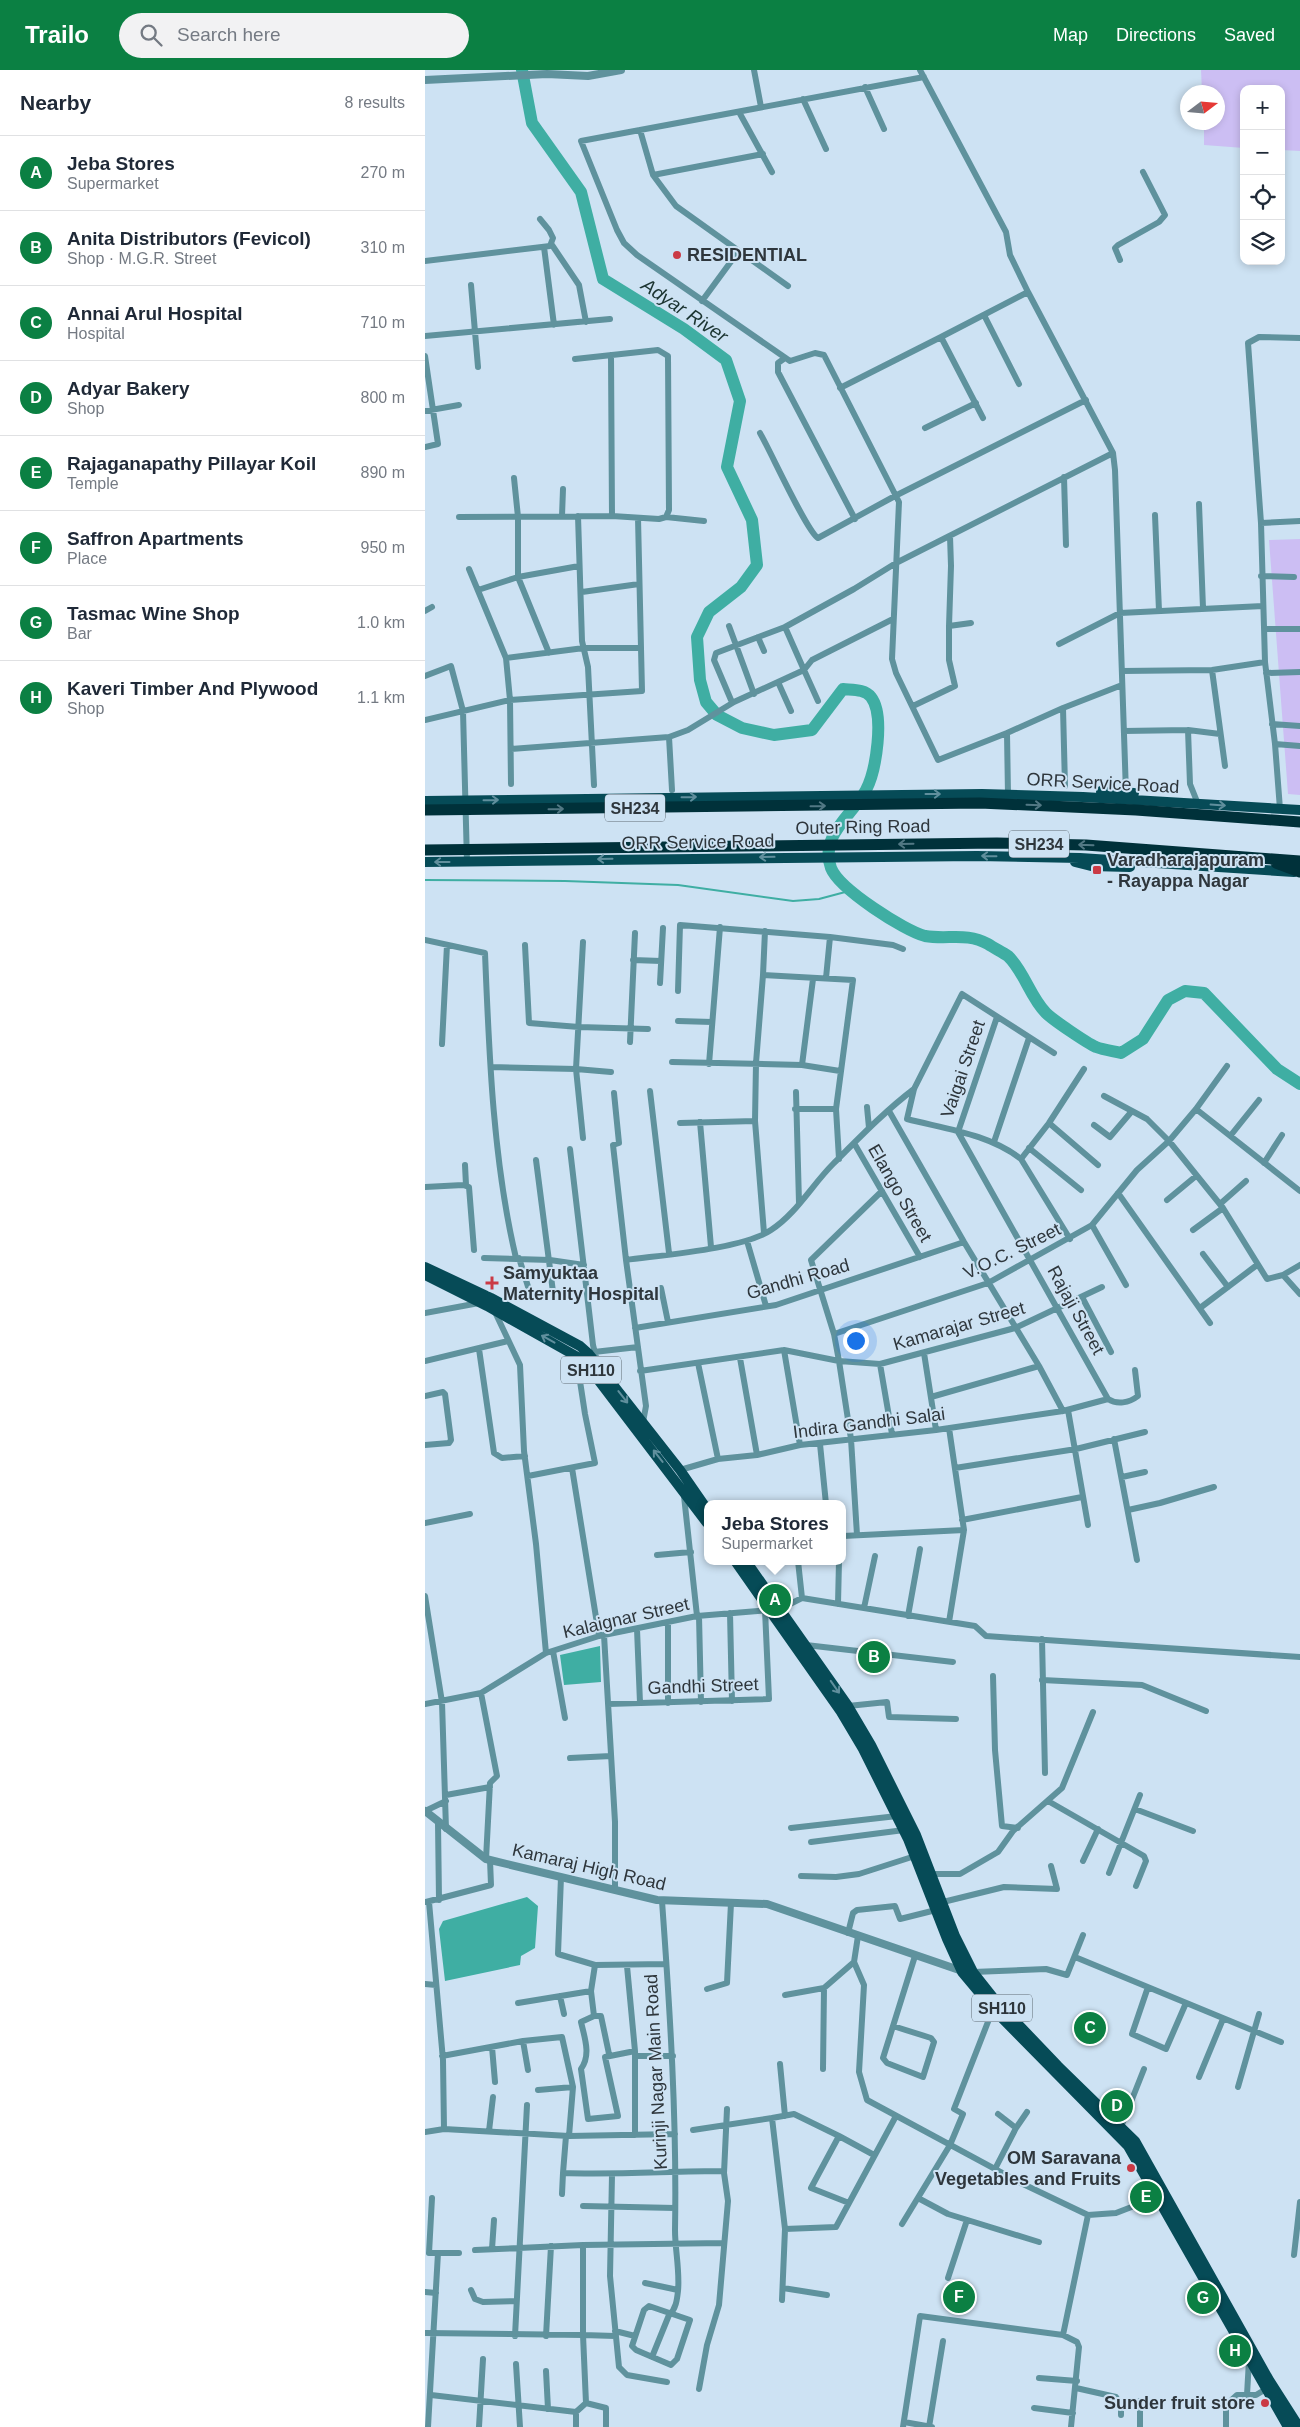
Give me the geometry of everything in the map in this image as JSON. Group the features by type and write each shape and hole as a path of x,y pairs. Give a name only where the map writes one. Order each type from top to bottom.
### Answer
{"highway":[{"name":"Outer Ring Road","path":"425,810 458,810 469,805 839,806 1017,804 1208,814 1298,821"},
{"name":"Outer Ring Road","path":"425,850 843,851 873,845 997,843 1086,845 1300,861"},
{"path":"1260,858 1300,872"}],"main road":[{"path":"1063,791 1126,792 1146,795 1164,802"},
{"name":"ORR Service Road","path":"425,801 469,805 885,794 1009,795 1063,791 1164,802 1300,810"},
{"name":"ORR Service Road","path":"425,862 816,851"},
{"path":"843,851 1059,857 1300,872"},
{"name":"SH110","path":"425,1266 491,1298 580,1346 599,1365 640,1425 704,1505"},
{"name":"SH110","path":"425,1275 495,1310 577,1355 640,1425"},
{"name":"SH110","path":"676,1472 683,1489 704,1519"},
{"name":"SH110","path":"738,1565 772,1610 841,1712 863,1749 915,1856 927,1874"},
{"name":"SH110","path":"748,1565 772,1610 806,1646 848,1706 871,1745 899,1802 939,1906 955,1936 967,1972 993,2009 1053,2072 1120,2137 1136,2158 1161,2195 1269,2380 1299,2427"},
{"name":"SH110","path":"967,1972 1057,2066 1135,2141 1161,2195 1265,2389 1288,2427"}],"street":[{"path":"425,80 506,75 588,76 621,70"},
{"path":"754,70 761,107"},
{"path":"920,70 1006,232 1010,255 1027,292 1113,453 1126,792"},
{"path":"924,77 581,141 625,243 637,255 790,361 821,353 899,502 892,659 895,673 913,706 938,760 1122,685"},
{"path":"865,87 884,129"},
{"path":"803,99 826,149"},
{"path":"739,112 772,172"},
{"path":"639,130 653,175 676,206 788,286"},
{"path":"653,175 763,154"},
{"path":"1120,260 1115,248 1117,245 1159,222 1165,215 1143,172"},
{"path":"540,220 549,230 553,238 552,245 579,285 585,322"},
{"path":"425,261 552,245"},
{"path":"544,247 554,325"},
{"path":"702,301 738,252"},
{"path":"471,285 478,367"},
{"path":"840,388 1027,292"},
{"path":"984,315 1019,384"},
{"path":"425,336 610,319"},
{"path":"941,337 983,418"},
{"path":"1280,809 1275,744 1265,662 1261,576 1261,523 1248,343 1259,337 1300,338"},
{"path":"575,359 658,350 668,356 669,510 666,517"},
{"path":"425,356 428,410 438,444 425,448"},
{"path":"611,356 612,516"},
{"path":"785,358 779,363 778,372 855,519"},
{"path":"760,433 814,536 818,538 824,537 895,496 1086,400"},
{"path":"925,428 976,403"},
{"path":"428,410 459,404"},
{"path":"730,702 714,658 715,653 785,627 896,564 1113,453"},
{"path":"1064,477 1067,544"},
{"path":"515,478 518,517 518,577 549,652"},
{"path":"562,516 563,488"},
{"path":"1199,504 1203,608"},
{"path":"1155,515 1159,611"},
{"path":"579,516 579,566 582,592 581,630 588,667 595,785"},
{"path":"459,517 612,516 704,520"},
{"path":"425,720 509,700 642,691 638,518"},
{"path":"1261,523 1300,521"},
{"path":"913,706 955,686 949,660 950,536"},
{"path":"478,590 518,577 579,566"},
{"path":"469,569 506,658 511,784"},
{"path":"1261,576 1294,577"},
{"path":"582,592 639,584"},
{"path":"1059,644 1120,613 1263,606"},
{"path":"425,611 432,607"},
{"path":"511,748 669,737 703,720 730,702 754,694 804,670 812,660 893,619"},
{"path":"949,626 971,623"},
{"path":"729,626 754,694"},
{"path":"785,627 818,701"},
{"path":"1264,628 1300,629"},
{"path":"758,637 764,651"},
{"path":"506,658 584,648 641,648"},
{"path":"1122,671 1212,670 1265,662"},
{"path":"425,676 451,666 463,711 469,805 467,862"},
{"path":"1212,670 1225,766"},
{"path":"1266,673 1300,672"},
{"path":"778,682 791,711"},
{"path":"1063,708 1063,791"},
{"path":"1272,724 1300,726"},
{"path":"1125,731 1188,730 1220,734"},
{"path":"1188,730 1190,784 1198,804"},
{"path":"1007,733 1009,795"},
{"path":"669,737 672,790"},
{"path":"1275,744 1300,746"},
{"path":"678,990 680,925 830,937 893,945 903,949"},
{"path":"709,1064 720,927"},
{"path":"660,983 663,928"},
{"path":"764,1233 755,1121 756,1064 765,931"},
{"path":"630,1042 629,1028 635,932"},
{"path":"826,978 830,937"},
{"path":"425,940 485,953 491,1067 504,1196 517,1258 531,1296"},
{"path":"583,942 576,1068 583,1138"},
{"path":"442,1044 447,945"},
{"path":"525,945 529,1023 648,1029"},
{"path":"633,960 661,962"},
{"path":"763,975 853,980 836,1110 839,1159"},
{"path":"802,1065 813,979"},
{"path":"1054,1053 963,994 914,1089 907,1119 995,1142 1021,1159 1070,1239"},
{"name":"Vaigai Street","path":"958,1132 997,1017"},
{"path":"678,1021 712,1022"},
{"path":"995,1142 1029,1038"},
{"path":"672,1062 802,1065 840,1071"},
{"name":"V.O.C. Street","path":"834,1334 989,1283 1092,1225 1137,1170 1169,1141 1196,1109 1227,1066"},
{"path":"491,1067 576,1068 611,1072"},
{"path":"1021,1159 1049,1123 1084,1069"},
{"path":"626,1260 747,1241 770,1231 799,1203 869,1128 914,1089"},
{"path":"650,1091 669,1253"},
{"path":"796,1092 799,1203"},
{"path":"614,1094 619,1143 613,1145 637,1348 646,1406 640,1425"},
{"path":"1104,1096 1147,1119 1169,1141 1221,1206 1267,1279 1283,1276 1300,1266"},
{"path":"1231,1135 1259,1100"},
{"path":"867,1107 869,1128"},
{"path":"795,1109 836,1110"},
{"path":"1196,1109 1300,1190"},
{"path":"889,1111 964,1242 1065,1411 1076,1450 1082,1497 1088,1525"},
{"path":"1094,1125 1110,1137 1132,1111"},
{"path":"680,1123 755,1121"},
{"path":"701,1122 711,1247"},
{"path":"1049,1123 1098,1165"},
{"name":"Rajaji Street","path":"958,1132 1108,1398"},
{"path":"1264,1163 1282,1135"},
{"name":"Elango Street","path":"854,1143 919,1257"},
{"path":"1029,1148 1081,1190"},
{"path":"570,1149 594,1352 599,1365"},
{"path":"536,1160 553,1292"},
{"path":"465,1165 466,1186 470,1194 474,1250"},
{"path":"1167,1200 1196,1176"},
{"path":"1193,1230 1246,1181"},
{"path":"425,1187 466,1186"},
{"path":"857,1535 851,1439 839,1360 822,1290 812,1264 813,1257 882,1192"},
{"path":"1118,1193 1210,1323"},
{"path":"1092,1225 1126,1285"},
{"path":"747,1241 766,1306"},
{"name":"Gandhi Road","path":"635,1328 766,1306 822,1290 964,1242"},
{"path":"1203,1254 1228,1287"},
{"path":"484,1258 550,1260 584,1265"},
{"path":"1200,1308 1257,1265"},
{"path":"1283,1276 1300,1294"},
{"name":"Kamarajar Street","path":"640,1371 740,1358 784,1350 839,1360 880,1364 1015,1328 1102,1287"},
{"path":"661,1288 669,1322"},
{"path":"1082,1297 1111,1352"},
{"path":"425,1313 479,1302"},
{"path":"495,1310 520,1365 525,1456 550,1652 565,1718"},
{"path":"425,1361 508,1341"},
{"path":"594,1352 637,1348"},
{"path":"479,1349 494,1453 502,1458 525,1456"},
{"path":"784,1350 800,1445"},
{"path":"924,1353 936,1430"},
{"path":"528,1476 595,1463 585,1414 577,1355"},
{"path":"740,1358 757,1455"},
{"path":"698,1363 719,1459"},
{"path":"880,1364 892,1434"},
{"path":"931,1397 1039,1366"},
{"name":"Indira Gandhi Salai","path":"676,1472 719,1459 757,1455 800,1445 936,1430 1065,1411 1108,1398 1119,1403 1138,1396 1135,1370"},
{"path":"425,1396 443,1392 445,1394 451,1440 449,1443 425,1445"},
{"path":"949,1428 963,1530 949,1622"},
{"path":"955,1468 1076,1450 1145,1432"},
{"path":"1114,1439 1137,1560"},
{"path":"820,1444 826,1500"},
{"path":"572,1468 601,1636 608,1704 615,1822 615,1890"},
{"path":"1122,1477 1145,1472"},
{"path":"1128,1510 1160,1503 1214,1487"},
{"path":"683,1489 698,1616 701,1702"},
{"path":"962,1520 1082,1497"},
{"path":"425,1523 470,1514"},
{"path":"846,1536 963,1530"},
{"path":"908,1616 920,1550"},
{"path":"657,1555 691,1552"},
{"path":"864,1608 875,1556"},
{"path":"799,1565 803,1598"},
{"path":"838,1604 839,1565"},
{"path":"425,1596 442,1702 446,1829"},
{"path":"772,1610 803,1598 975,1626 986,1636 1300,1656"},
{"name":"Kalaignar Street","path":"425,1704 481,1694 550,1652 601,1636 698,1616 772,1610"},
{"name":"Gandhi Street","path":"608,1704 769,1700 772,1610"},
{"path":"730,1613 732,1701"},
{"path":"668,1622 668,1702"},
{"path":"637,1629 641,1703"},
{"path":"1042,1639 1045,1772"},
{"path":"806,1646 953,1662"},
{"path":"993,1676 995,1750 1002,1826 1018,1828"},
{"path":"1042,1680 1142,1685 1206,1711"},
{"path":"444,2129 442,2056 427,1902 491,1885 488,1860 490,1783 497,1776 481,1694"},
{"path":"848,1706 887,1702 889,1717 956,1719"},
{"path":"927,1874 960,1874 998,1852 1018,1828 1062,1788 1093,1712"},
{"path":"570,1758 611,1756"},
{"path":"425,1811 446,1798 490,1787"},
{"path":"1109,1873 1140,1795"},
{"path":"1048,1802 1141,1853 1146,1861 1136,1886"},
{"path":"1135,1809 1193,1831"},
{"name":"Kamaraj High Road","path":"425,1811 488,1860 662,1901 767,1904 915,1956 967,1972"},
{"path":"791,1828 897,1816"},
{"path":"438,1823 439,1900"},
{"path":"1083,1861 1098,1829"},
{"path":"811,1842 904,1830"},
{"path":"801,1876 854,1875 915,1856"},
{"path":"848,1933 853,1913 857,1910 895,1906 900,1919 1004,1887 1057,1888 1051,1866"},
{"path":"561,1877 558,1954 595,1965 666,1964"},
{"name":"Kurinji Nagar Main Road","path":"652,2357 675,2307 678,2290 675,2242 676,2171 673,2056 662,1901"},
{"path":"707,1989 723,1986 727,1981 731,1903"},
{"path":"967,1972 1046,1969 1067,1975 1083,1935"},
{"path":"858,1936 854,1962 864,1985 859,2072 867,2100 995,2169 1088,2215 1116,2213 1161,2195"},
{"path":"893,2026 931,2038 934,2042 923,2077 884,2061 883,2055 915,1956"},
{"path":"1075,1957 1223,2020 1281,2042"},
{"path":"785,1995 824,1988 854,1962"},
{"path":"594,2016 591,1992 595,1965"},
{"path":"627,1966 635,2054 635,2135"},
{"path":"425,1984 436,1984"},
{"path":"1148,1987 1132,2034 1166,2049 1186,2003"},
{"path":"823,2069 824,1988"},
{"path":"518,2003 591,1992"},
{"path":"560,1996 564,2014"},
{"path":"902,2224 950,2145 963,2114 954,2109 993,2009"},
{"path":"1238,2087 1259,2014"},
{"path":"609,2054 601,2016 594,2016 581,2022 587,2053 586,2062 581,2069 588,2119 617,2116 619,2114 605,2057 609,2054 673,2056"},
{"path":"1199,2077 1223,2020"},
{"path":"442,2056 523,2041 563,2038 573,2087 562,2194"},
{"path":"523,2041 528,2070"},
{"path":"492,2047 495,2082"},
{"path":"780,2064 785,2116"},
{"path":"1121,2127 1144,2069"},
{"path":"538,2090 573,2087"},
{"path":"489,2132 493,2097"},
{"path":"515,2336 518,2247 527,2105"},
{"path":"699,2389 707,2345 719,2305 728,2201 724,2171 727,2109"},
{"path":"995,2169 1016,2128 1027,2112"},
{"path":"693,2130 726,2123 793,2114 874,2155"},
{"path":"998,2114 1016,2128"},
{"path":"785,2229 836,2227 896,2116"},
{"path":"772,2118 785,2229 782,2300"},
{"path":"425,2132 444,2129 567,2136 675,2134"},
{"path":"839,2136 811,2188 849,2202"},
{"path":"563,2173 612,2175 676,2171 724,2171"},
{"path":"612,2175 609,2244 619,2367 627,2375 667,2382"},
{"path":"432,2198 427,2253 459,2253"},
{"path":"918,2198 948,2214 1039,2242"},
{"path":"1294,2255 1300,2202"},
{"path":"583,2206 675,2208"},
{"path":"1063,2335 1088,2215"},
{"path":"492,2249 493,2220"},
{"path":"949,2278 967,2220"},
{"path":"475,2250 675,2242 724,2243"},
{"path":"583,2245 583,2335 586,2403"},
{"path":"546,2336 551,2246"},
{"path":"428,2427 438,2253"},
{"path":"645,2283 678,2290"},
{"path":"783,2288 827,2295"},
{"path":"471,2290 475,2300 483,2302 516,2301"},
{"path":"425,2292 435,2293"},
{"path":"653,2307 672,2312 688,2318 691,2323 677,2359 671,2365 633,2349 635,2336 646,2308 653,2307"},
{"path":"943,2341 930,2427 903,2424 920,2316 1063,2335 1077,2342 1079,2347 1071,2427"},
{"path":"425,2333 515,2336 615,2334 635,2336"},
{"path":"1247,2395 1249,2359"},
{"path":"479,2427 483,2360"},
{"path":"516,2364 521,2427"},
{"path":"546,2371 548,2408"},
{"path":"1039,2378 1076,2385 1116,2397 1120,2401 1121,2414"},
{"path":"1226,2427 1226,2405 1237,2395 1256,2395 1265,2389"},
{"path":"431,2395 576,2412"},
{"path":"1140,2402 1140,2427"},
{"path":"576,2427 576,2412 586,2403"},
{"path":"586,2403 606,2408 606,2427"},
{"path":"1034,2408 1073,2413"}],"shaded area":[{"path":"1201,70 1300,70 1300,151 1285,150 1285,85 1240,85 1240,148 1204,145 1204,130 1225,130 1225,85 1202,85"},
{"path":"1300,539 1300,795 1288,794 1269,540"},
{"path":"600,1646 601,1682 564,1685 560,1655"},
{"path":"527,1897 538,1906 535,1948 521,1956 520,1965 445,1981 439,1929 443,1921"}],"waterway":[{"name":"Adyar River","path":"522,70 532,123 581,192 603,279 684,329 726,360 740,401 727,467 752,520 757,565 741,587 709,612 697,637 700,680 706,702 717,715 742,728 774,735 812,730 843,689 859,690 868,694 875,705 878,716 878,729 876,757 870,781 860,799 833,835 830,845 831,868 837,877 846,887 873,908 916,933 933,937 972,938 980,940 1008,956 1014,962 1040,1007 1055,1021 1096,1047 1121,1053 1143,1039 1168,1000 1185,991 1204,993 1277,1069 1300,1084"},
{"path":"425,880 565,881 678,885 793,901 819,899 849,891"}],"place":[{"name":"RESIDENTIAL","path":"677,255"},
{"name":"Varadharajapuram - Rayappa Nagar","path":"1097,870"},
{"name":"Samyuktaa Maternity Hospital","path":"492,1283"},
{"name":"Jeba Stores","path":"775,1600"},
{"name":"Anita Distributors (Fevicol)","path":"874,1657"},
{"name":"Annai Arul Hospital","path":"1090,2028"},
{"name":"Adyar Bakery","path":"1117,2106"},
{"name":"OM Saravana Vegetables and Fruits","path":"1131,2168"},
{"name":"Rajaganapathy Pillayar Koil","path":"1146,2197"},
{"name":"Saffron Apartments","path":"959,2297"},
{"name":"Tasmac Wine Shop","path":"1203,2298"},
{"name":"Kaveri Timber And Plywood","path":"1235,2351"},
{"name":"Sunder fruit store","path":"1265,2403"}]}
